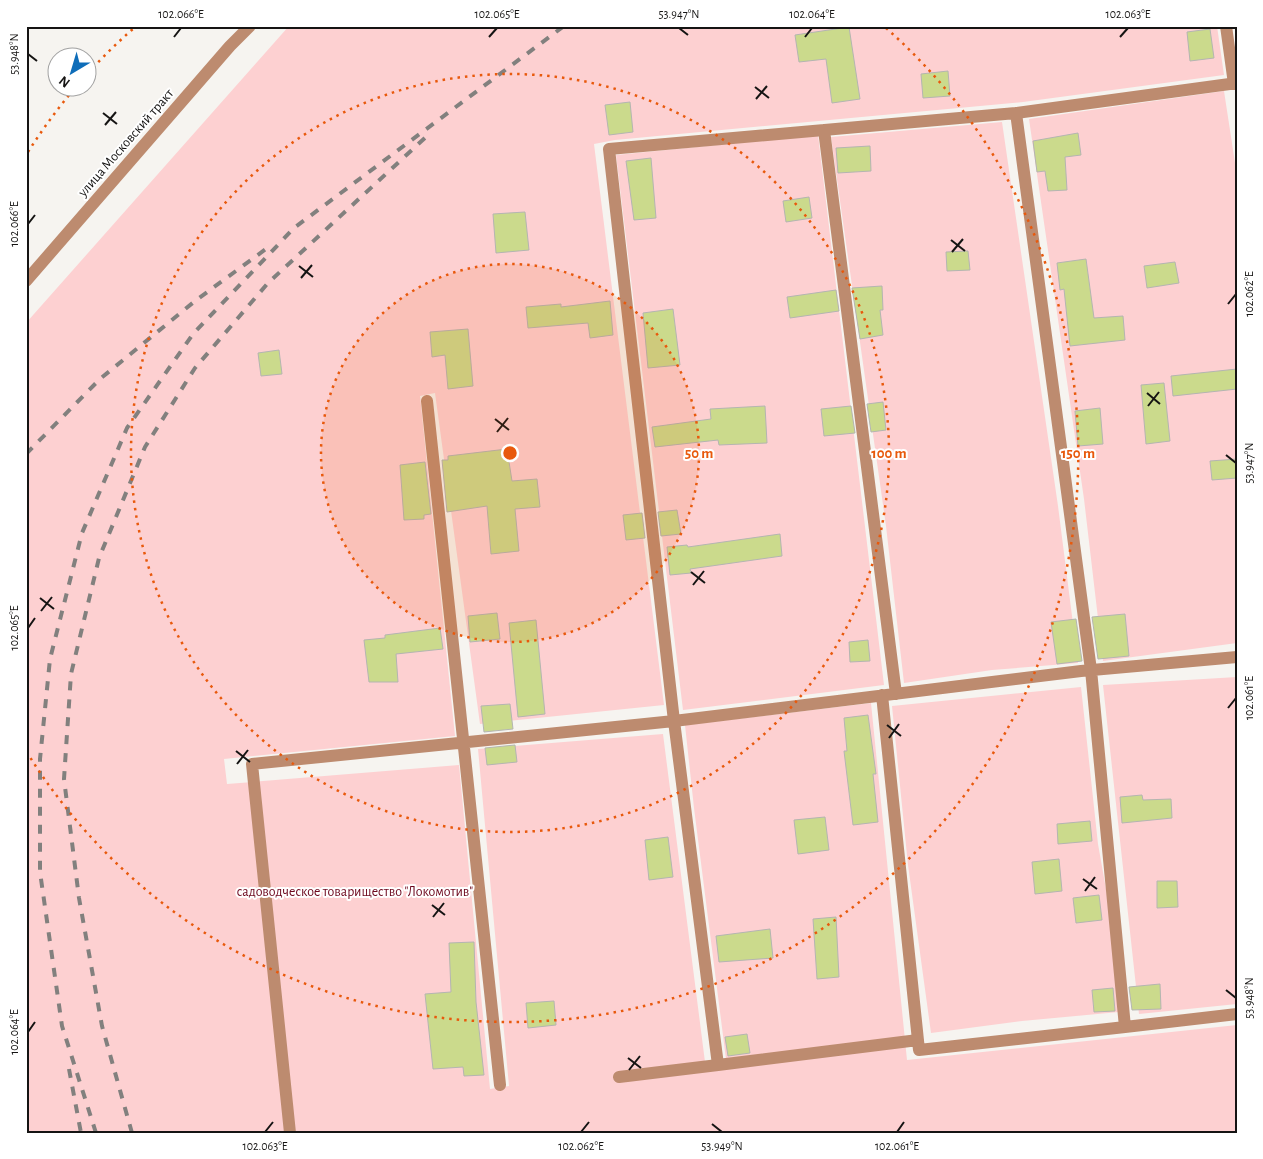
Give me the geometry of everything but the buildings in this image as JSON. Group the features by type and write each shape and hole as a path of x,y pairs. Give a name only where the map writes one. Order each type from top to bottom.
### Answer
{"street":[{"name":"улица Московский тракт","path":"26,281 230,46 250,26"},
{"path":"718,1065 674,721 609,149 1016,113 1235,83 1226,26"},
{"path":"1016,113 1091,670 1125,1027"},
{"path":"824,130 896,694"},
{"path":"427,401 500,1085"},
{"path":"290,1133 252,764 674,721 1091,670 1237,657"},
{"path":"882,696 919,1050 1237,1014"},
{"path":"619,1077 918,1040"}],"green space":[{"name":"садоводческое товарищество \"Локомотив\"","path":"289,26 1217,26 1224,75 1023,102 615,140 594,144 664,705 480,724 435,393 420,396 455,736 224,759 227,784 459,765 490,1089 509,1086 478,749 663,734 705,1062 726,1059 685,725 871,703 907,1060 1237,1025 1237,1133 26,1133 26,323"},
{"path":"1224,91 1237,176 1237,643 1103,661 1084,499 1029,119"},
{"path":"1002,122 1058,506 1078,663 992,670 904,683 886,526 831,137"},
{"path":"818,135 884,685 683,710 616,155"},
{"path":"1237,677 1237,1004 1139,1014 1103,685"},
{"path":"1081,687 1098,844 1112,923 1119,1012 1022,1021 931,1033 908,865 892,706"}],"railway":[{"path":"96,1133 62,1026 40,872 40,759 50,659 82,533 127,428 193,334 294,228 564,26"},
{"path":"132,1133 102,1026 79,898 64,779 71,674 99,558 145,447 195,368 268,283 427,136"},
{"path":"26,454 100,379 195,301 270,246"},
{"path":"69,1069 81,1133"}]}
